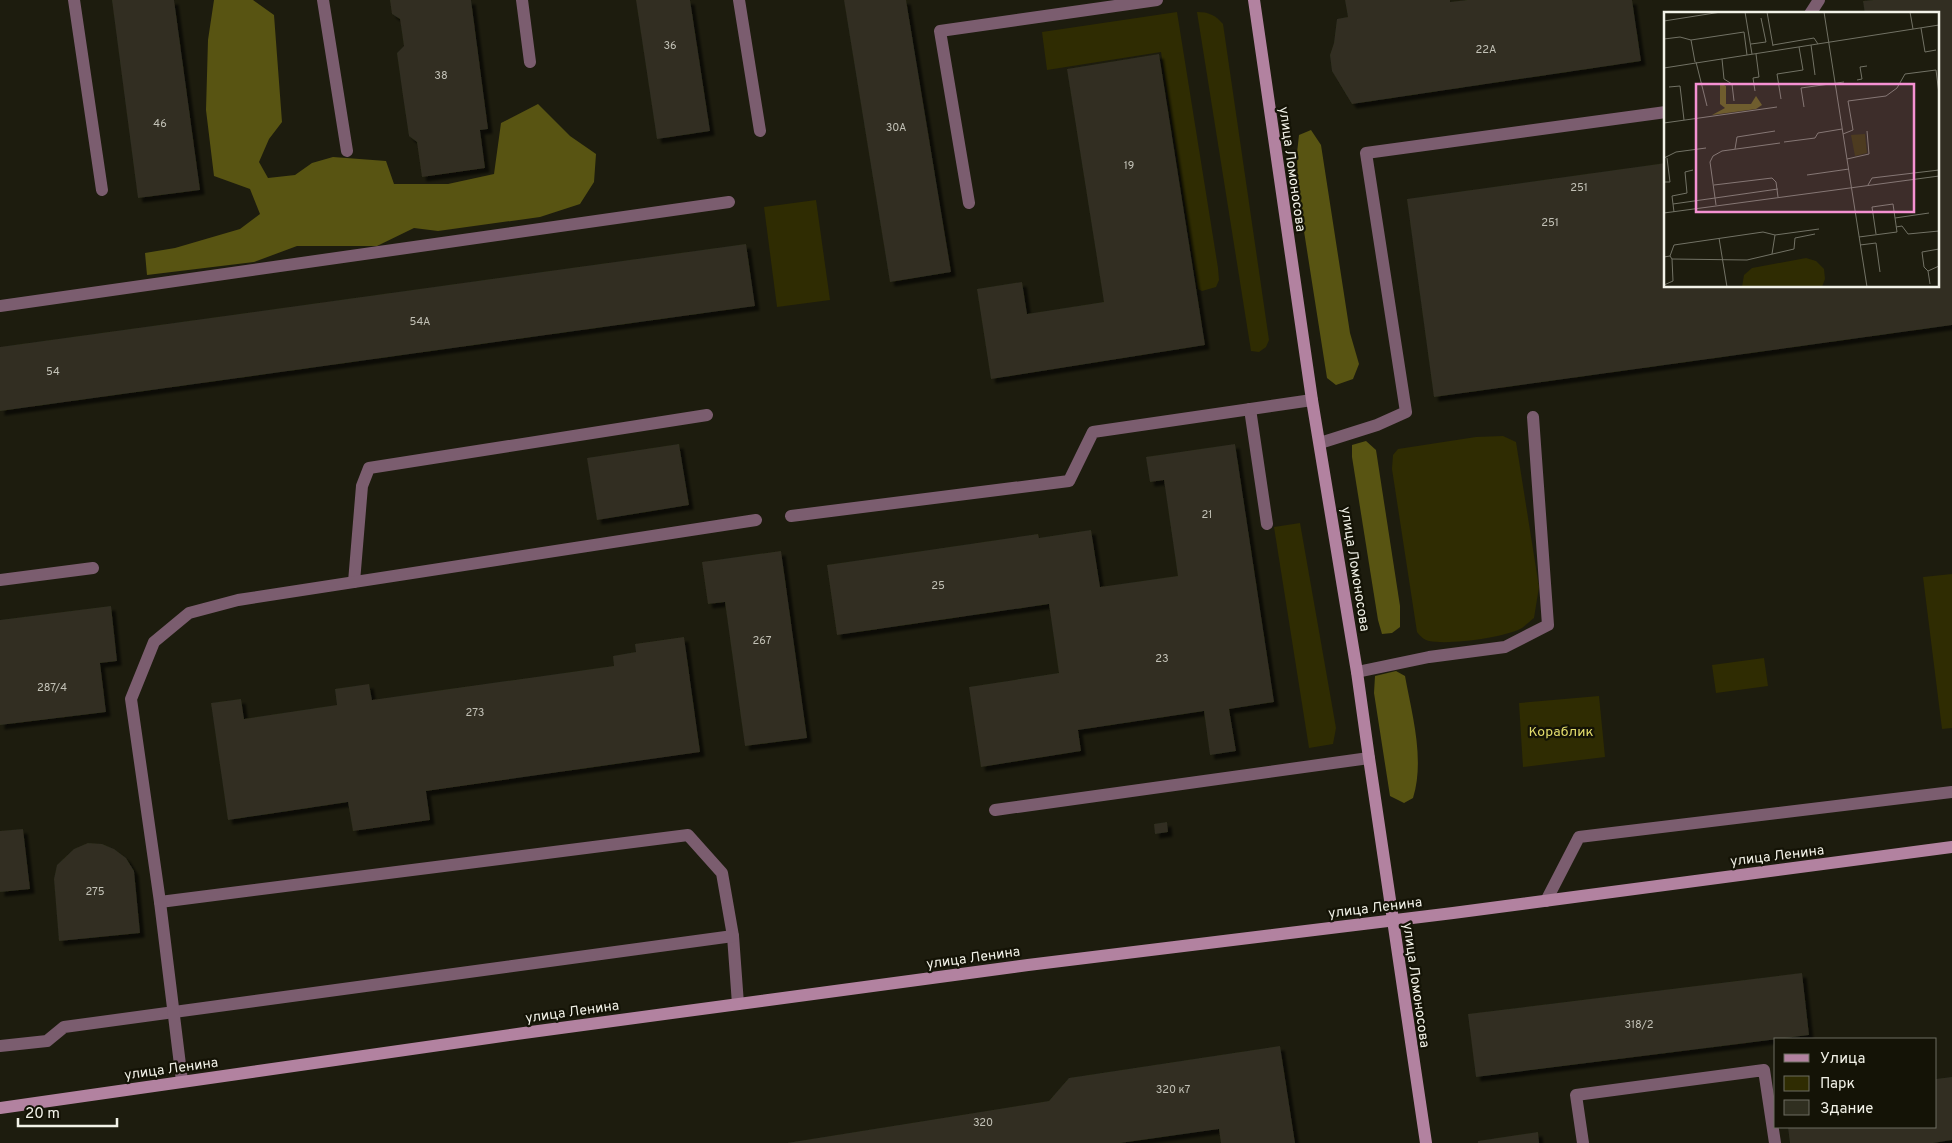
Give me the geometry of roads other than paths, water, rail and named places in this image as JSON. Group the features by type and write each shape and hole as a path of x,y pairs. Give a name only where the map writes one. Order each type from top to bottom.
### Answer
{"main road":[{"name":"улица Ломоносова","path":"1253,0 1312,400 1357,672 1426,1143"},
{"name":"улица Ленина","path":"0,1108 1028,964 1546,901 1952,847"}],"lane":[{"path":"74,0 102,190"},
{"path":"323,0 346,151"},
{"path":"522,0 530,62"},
{"path":"739,0 760,131"},
{"path":"969,203 940,31 1157,0"},
{"path":"1811,12 1819,0"},
{"path":"1320,443 1377,425 1406,412 1366,153 1664,112"},
{"path":"0,306 730,202"},
{"path":"791,516 1069,481 1093,432 1312,400"},
{"path":"1250,409 1267,524"},
{"path":"354,582 362,486 369,468 707,415"},
{"path":"1357,672 1430,657 1505,647 1548,624 1533,417"},
{"path":"182,1081 160,902 131,699 154,642 189,613 238,600 756,520"},
{"path":"0,580 93,568"},
{"path":"995,810 1369,758"},
{"path":"1546,901 1580,837 1952,792"},
{"path":"160,902 688,835 722,873 733,936 738,1004"},
{"path":"0,1046 47,1040 64,1027 733,936"},
{"path":"1583,1143 1576,1095 1764,1070 1775,1143"}],"park label":[{"name":"Кораблик","path":"1561,731"}]}
